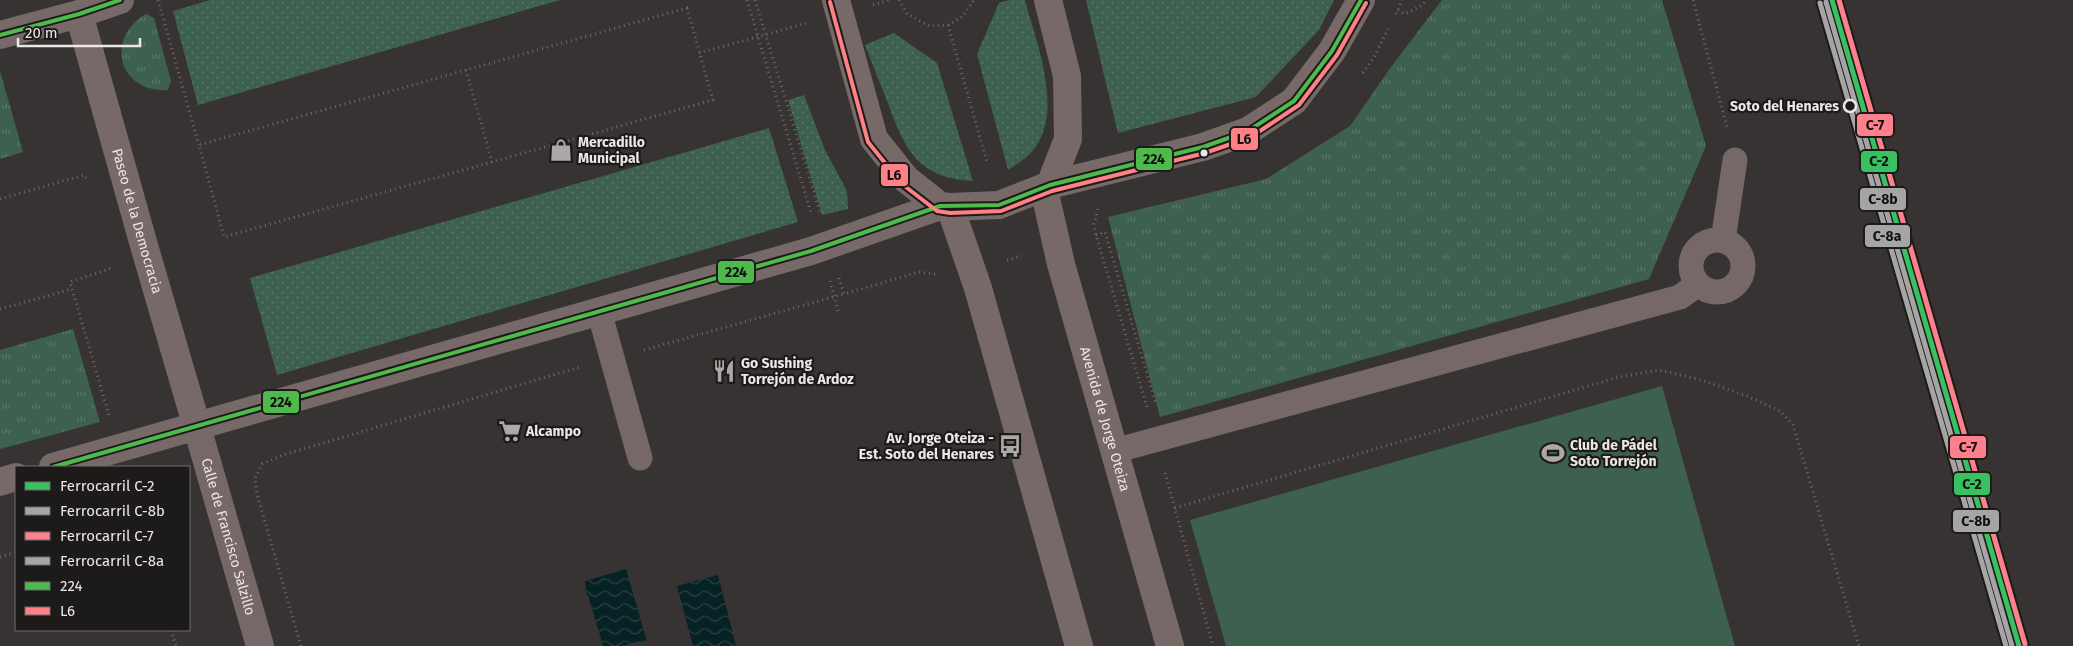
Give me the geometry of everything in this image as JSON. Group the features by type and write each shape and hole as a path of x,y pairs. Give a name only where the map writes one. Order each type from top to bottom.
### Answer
{"street":[{"path":"0,36 77,7 120,0"},
{"path":"1047,187 1068,139 1066,76 1048,0"},
{"path":"57,466 821,247 945,207 999,205 1047,187 1203,147 1248,130 1294,101 1332,51 1361,0"},
{"name":"Paseo de la Democracia","path":"77,7 197,427"},
{"path":"838,7 874,139 906,179 945,207 978,288 1079,646"},
{"name":"Avenida de Jorge Oteiza","path":"1047,187 1061,264 1170,646"},
{"name":"Calle de Francisco Salzillo","path":"197,427 260,646"},
{"path":"0,482 15,477"}],"lane":[{"path":"1723,240 1735,160"},
{"path":"1712,240 1723,240 1734,245 1742,255 1744,267 1740,279 1732,289 1721,293 1708,291 1698,284 1692,274 1691,263 1694,252 1702,244 1712,240"},
{"path":"1114,451 1680,297 1698,284"},
{"path":"599,311 640,458"}],"path":[{"path":"158,0 224,237 713,100 687,8 199,145"},
{"path":"748,0 839,314"},
{"path":"699,53 758,37 838,7 890,0"},
{"path":"899,0 907,14 929,26 948,24 962,17 974,0"},
{"path":"1394,18 1402,0"},
{"path":"1398,10 1405,14 1423,5 1426,0"},
{"path":"1693,0 1735,160"},
{"path":"948,24 987,162"},
{"path":"1358,79 1374,57 1390,26"},
{"path":"466,70 492,162"},
{"path":"0,199 84,175 87,183"},
{"path":"1104,204 1099,207 1094,224 1096,235 1156,440 1213,646"},
{"path":"110,261 112,270 70,282 119,449"},
{"path":"0,309 72,289"},
{"path":"301,646 257,494 256,478 262,464 286,454 844,294"},
{"path":"1175,508 1619,377 1659,370 1701,380 1747,396 1780,411 1793,425 1859,646"},
{"path":"0,557 15,552"},
{"path":"171,631 176,646"}],"green space":[{"path":"210,0 560,0 198,105 173,11"},
{"path":"1009,0 1025,0 1044,73 1047,111 1044,129 1037,145 1028,156 1008,170 977,54 999,3"},
{"path":"1086,0 1334,0 1319,30 1256,97 1118,133"},
{"path":"1442,0 1662,0 1706,146 1649,279 1160,417 1108,217 1266,179 1350,126 1391,67"},
{"path":"146,14 154,18 171,81 168,90 151,89 138,83 128,74 123,62 122,50 125,37 133,24"},
{"path":"894,33 937,63 973,181 955,179 927,168 917,160 902,137 865,45"},
{"path":"0,71 23,152 0,159"},
{"path":"804,95 825,150 847,191 848,209 822,215 788,100"},
{"path":"769,128 798,222 277,375 250,278"},
{"path":"73,329 100,422 0,449 0,350"},
{"name":"Club de Pádel Soto Torrejón","path":"1662,386 1735,646 1226,646 1190,520"}],"water":[{"path":"626,569 647,641 622,646 603,646 587,596 585,581"},
{"path":"718,575 736,646 693,646 677,586"}],"rail line":[{"name":"C-2","path":"1832,0 2019,646"},
{"name":"C-7","path":"1839,0 2025,644"},
{"name":"C-8b","path":"1826,2 2012,646"},
{"name":"C-8a","path":"1820,3 2006,646"}],"transit line":[{"name":"224","path":"0,35 79,14 120,0"},
{"name":"224","path":"57,466 811,251 940,206 999,205 1050,185 1203,147 1248,131 1294,101 1332,51 1361,0"},
{"name":"L6","path":"830,2 868,142 902,184 937,211 950,213 1001,211 1052,191 1205,153 1251,137 1299,105 1337,55 1366,3"}],"place":[{"name":"Soto del Henares","path":"1850,106"},
{"name":"Mercadillo Municipal","path":"561,150"},
{"name":"Go Sushing Torrejón de Ardoz","path":"724,371"},
{"name":"Alcampo","path":"510,431"},
{"name":"Av. Jorge Oteiza - Est. Soto del Henares","path":"1010,446"},
{"name":"Club de Pádel Soto Torrejón","path":"1553,453"}]}
